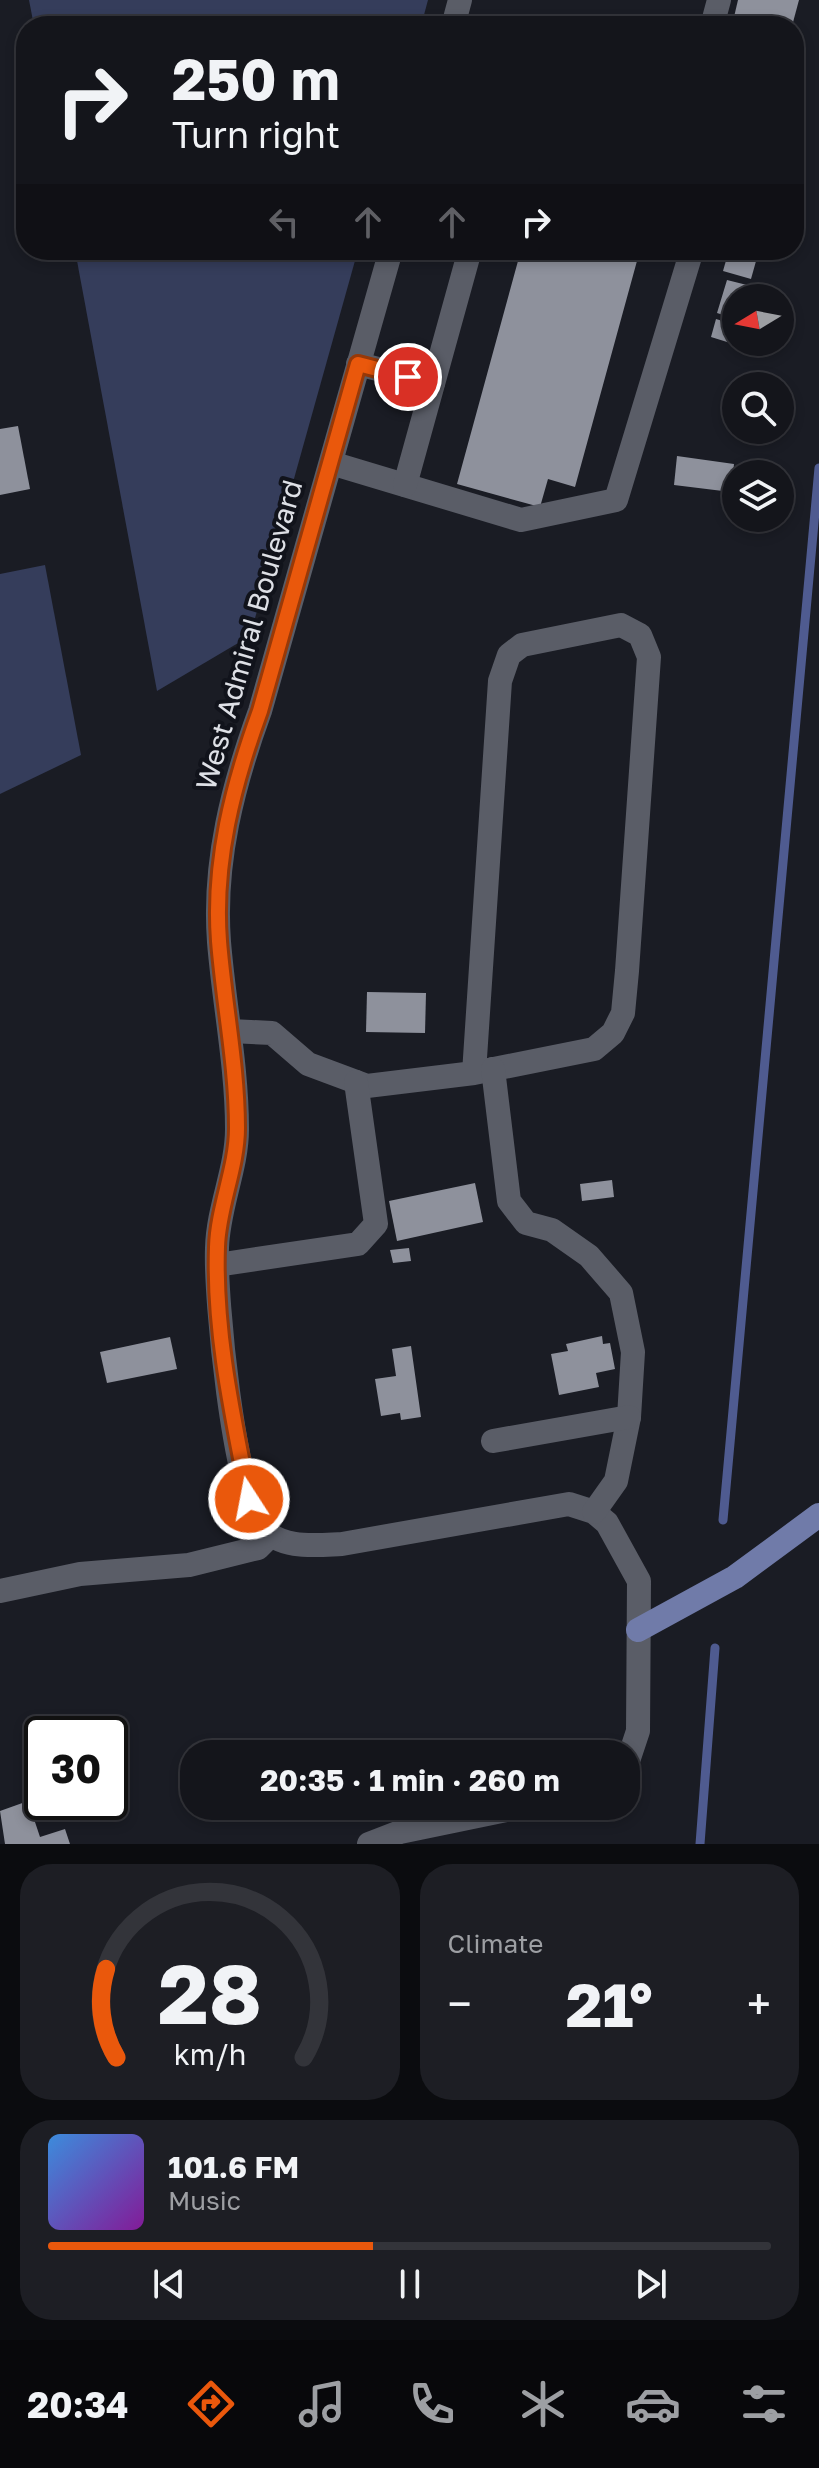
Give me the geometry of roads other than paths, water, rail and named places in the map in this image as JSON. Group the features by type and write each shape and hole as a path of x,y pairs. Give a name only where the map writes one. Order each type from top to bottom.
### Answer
{"main road":[{"path":"638,1630 735,1577 819,1515"}],"street":[{"name":"West Admiral Boulevard","path":"271,1535 254,1514 221,1343 217,1265 223,1201 236,1141 231,1031 219,940 222,850 242,760 260,711 388,260"},
{"path":"405,485 467,260"},
{"path":"331,463 521,520 616,500 689,260"},
{"path":"358,364 433,383"},
{"path":"231,1031 272,1033 308,1064 367,1086 483,1071 594,1049 613,1033 623,1013 649,657 640,635 621,625 522,645 509,655 500,681 483,1071 509,1201 526,1223 552,1230 589,1256 621,1293 633,1352 629,1417 616,1481 594,1512"},
{"path":"217,1265 358,1244 376,1224 356,1082"},
{"path":"493,1441 629,1417"},
{"path":"0,1591 80,1574 189,1565 258,1548 271,1535 307,1546 342,1544 569,1504 594,1512 613,1530 639,1581 638,1731 635,1740"},
{"path":"369,1844 400,1832 458,1820"}],"waterway":[{"path":"723,1520 819,468"},
{"path":"700,1844 715,1648"}]}
